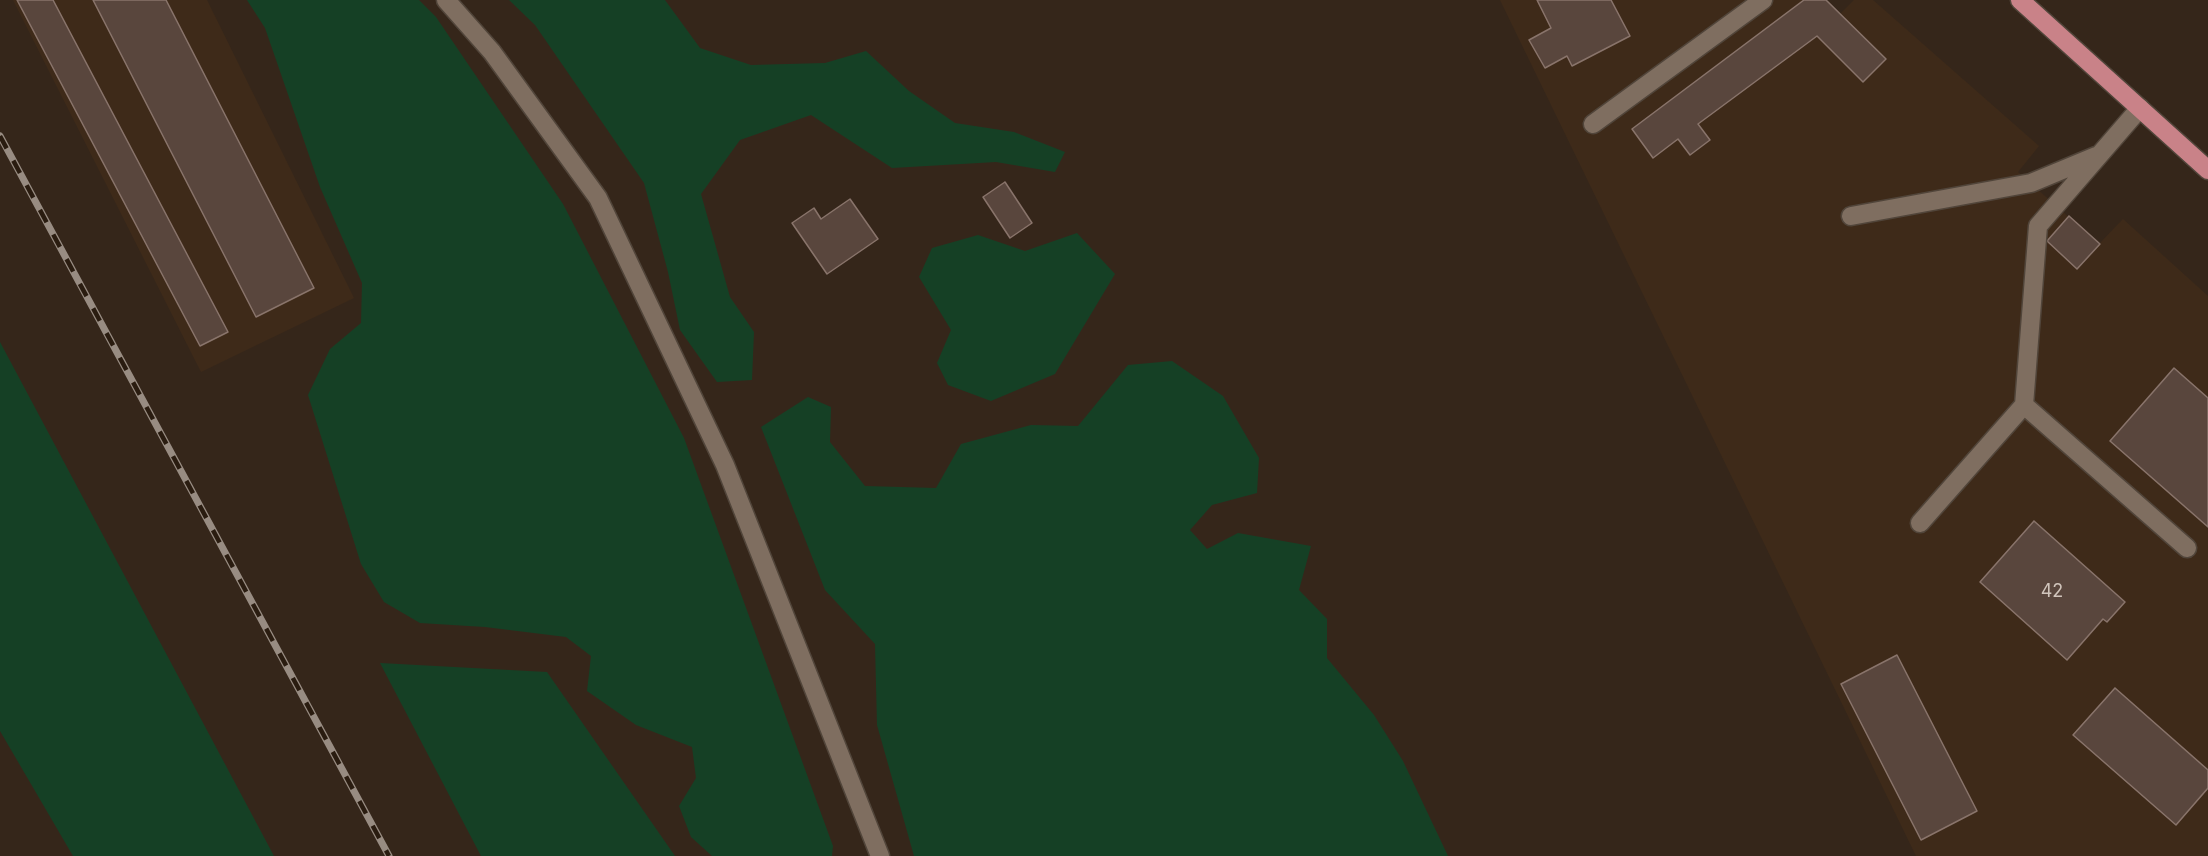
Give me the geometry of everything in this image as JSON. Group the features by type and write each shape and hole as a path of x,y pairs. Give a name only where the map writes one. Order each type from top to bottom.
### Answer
{"main road":[{"path":"2020,0 2208,170"}],"lane":[{"path":"446,0 492,52 598,198 725,465 880,856"},
{"path":"1593,124 1763,0"},
{"path":"1920,523 2024,405 2038,226 2140,108"},
{"path":"1851,216 2031,183 2101,154"},
{"path":"2024,405 2187,548"}],"shaded area":[{"path":"13,0 207,0 354,298 201,372"},
{"path":"1500,0 1826,0 1840,14 1854,0 1873,0 2039,146 2018,172 2099,244 2123,219 2208,296 2208,856 1916,856"}],"green space":[{"path":"247,0 419,0 436,17 563,204 684,438 833,846 832,856 712,856 691,837 679,806 696,778 692,747 636,725 587,691 591,656 566,637 485,627 420,623 384,602 361,564 308,395 330,349 361,323 362,283 320,187 265,28"},
{"path":"509,0 665,0 700,48 751,65 825,63 866,51 909,91 955,123 1014,132 1065,152 1055,172 996,162 892,168 811,115 740,140 701,194 730,297 754,332 752,380 717,382 680,330 668,272 644,183 535,25"},
{"path":"1077,233 1115,274 1055,374 991,401 948,385 937,363 951,330 919,277 932,248 978,235 1025,251"},
{"path":"0,342 274,856 73,856 0,731"},
{"path":"1172,361 1223,396 1259,458 1257,493 1212,505 1190,530 1207,549 1238,533 1311,546 1299,590 1327,619 1327,658 1374,715 1403,761 1448,856 914,856 877,725 875,644 825,590 761,427 808,397 831,407 830,442 865,486 936,488 961,444 1031,425 1078,426 1128,365"},
{"path":"380,663 547,672 675,856 481,856"}],"building":[{"path":"17,0 53,0 228,332 200,346"},
{"path":"93,0 166,0 314,288 256,317"},
{"path":"1537,0 1611,0 1630,36 1572,66 1567,56 1545,68 1529,40 1551,28"},
{"path":"1804,0 1826,0 1886,59 1863,82 1817,36 1698,124 1710,140 1690,155 1678,139 1653,158 1632,129"},
{"path":"1005,182 1032,223 1010,238 983,197"},
{"path":"850,199 878,239 827,274 792,223 814,208 821,219"},
{"path":"2069,216 2100,244 2077,269 2047,241"},
{"path":"2174,368 2208,398 2208,527 2110,441"},
{"path":"2034,521 2125,602 2107,622 2103,619 2067,660 1980,582"},
{"path":"1897,655 1977,811 1921,840 1841,684"},
{"path":"2115,688 2208,770 2208,788 2176,825 2073,735"}],"railway":[{"path":"0,136 389,856"}]}
